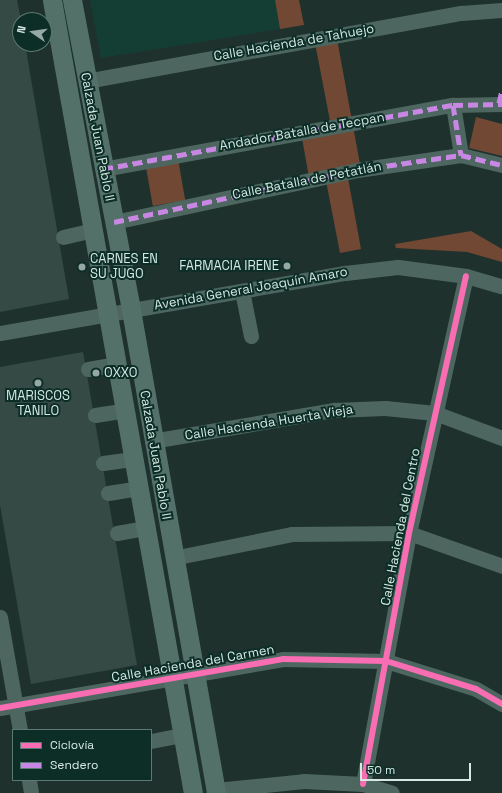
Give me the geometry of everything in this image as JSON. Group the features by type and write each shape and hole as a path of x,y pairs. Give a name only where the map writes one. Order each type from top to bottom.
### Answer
{"main road":[{"name":"Calzada Juan Pablo II","path":"52,0 193,793"},
{"name":"Calzada Juan Pablo II","path":"72,0 86,81 131,310 152,441 216,791"}],"street":[{"name":"Calle Hacienda de Tahuejo","path":"86,81 461,13 502,10"},
{"name":"Andador Batalla de Tecpan","path":"103,169 453,105 501,99"},
{"path":"453,105 461,155"},
{"name":"Calle Batalla de Petatlán","path":"114,222 326,175 461,155 502,165"},
{"path":"63,237 93,230"},
{"name":"Avenida General Joaquín Amaro","path":"0,333 345,273 398,268 466,276 502,286"},
{"name":"Calle Hacienda del Centro","path":"363,784 409,533 466,276"},
{"path":"242,291 251,336"},
{"path":"88,369 117,364"},
{"name":"Calle Hacienda Huerta Vieja","path":"152,441 334,410 385,408 435,413 502,438"},
{"path":"95,415 125,410"},
{"path":"103,464 133,459"},
{"path":"108,493 139,488"},
{"path":"117,533 146,528"},
{"path":"173,558 292,534 409,533 502,566"},
{"path":"0,616 20,729"},
{"name":"Calle Hacienda del Carmen","path":"0,708 283,660 386,661 476,690 502,704"},
{"path":"152,741 182,735"},
{"path":"29,781 31,793"},
{"path":"216,791 304,781 363,784 392,793"}],"shaded area":[{"path":"90,0 275,0 280,29 101,58"},
{"path":"275,0 299,0 304,25 280,29"},
{"path":"337,39 362,175 348,178 361,249 340,253 326,181 310,183 300,127 330,121 315,43"},
{"path":"476,117 502,124 502,156 469,148"},
{"path":"178,159 185,200 153,206 146,165"},
{"path":"471,231 502,249 502,262 467,252 396,248 395,244"}],"building":[{"path":"0,0 17,0 19,12 12,12 12,52 26,52 69,299 0,312"},
{"path":"83,352 137,665 31,684 0,505 0,367"}],"marked path":[{"path":"499,103 502,90"},
{"path":"103,169 453,105 502,104"},
{"path":"453,105 461,155"},
{"path":"114,222 357,170 461,155 502,165"}],"cycle path":[{"path":"363,784 409,533 466,276"},
{"path":"0,708 283,659 386,661 476,689 502,704"}],"place":[{"name":"FARMACIA IRENE","path":"287,266"},
{"name":"CARNES EN SU JUGO","path":"82,267"},
{"name":"OXXO","path":"96,373"},
{"name":"MARISCOS TANILO","path":"38,383"}]}
